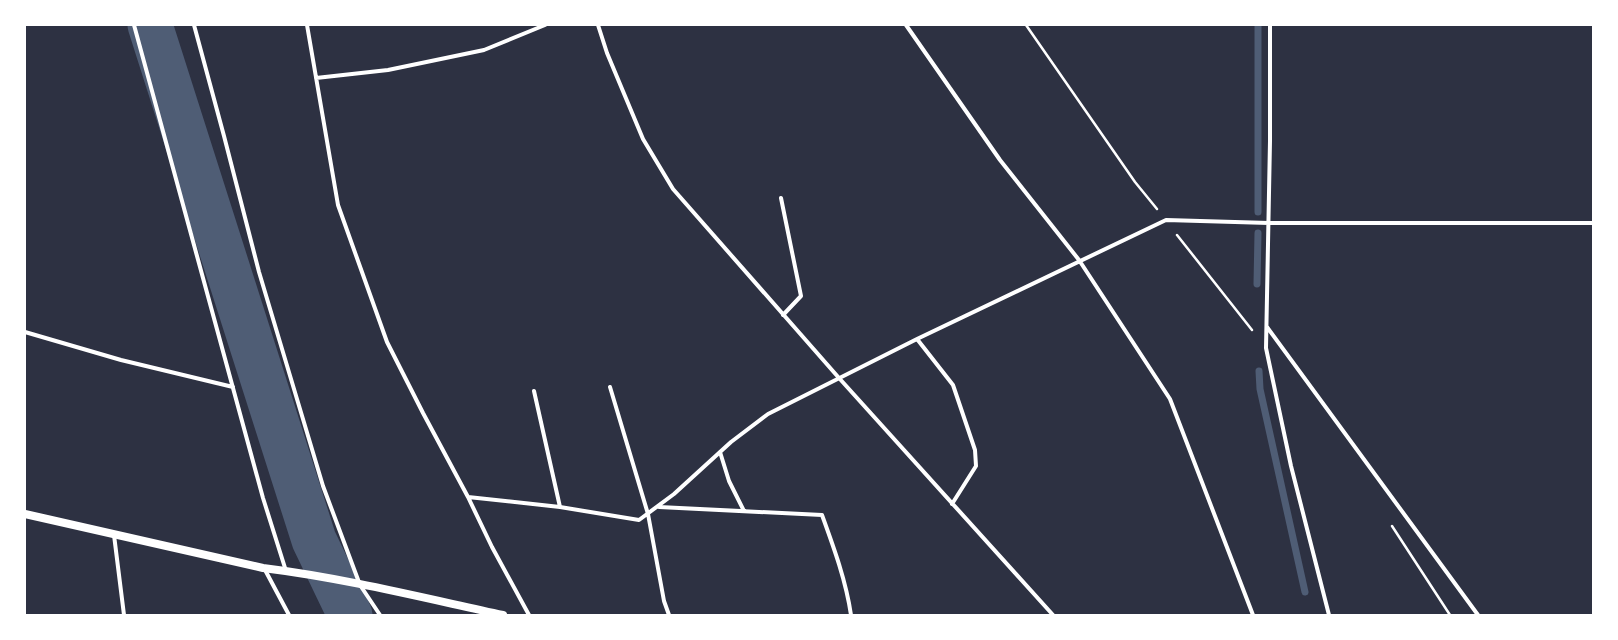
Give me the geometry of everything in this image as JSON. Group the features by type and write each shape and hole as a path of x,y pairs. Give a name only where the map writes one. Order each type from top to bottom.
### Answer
{"main road":[{"path":"25,514 263,568 290,571 352,583 503,615"}],"street":[{"path":"134,25 263,498 290,571"},
{"path":"194,25 259,272 323,486 360,585 380,615"},
{"path":"307,25 338,206 384,334 423,413 468,497 492,547 529,615"},
{"path":"316,78 388,70 484,50 545,25"},
{"path":"598,25 607,53 643,139 673,189 839,378 1053,615"},
{"path":"906,25 1000,160 1079,260 1170,399 1253,615"},
{"path":"1270,25 1269,223 1266,348 1291,466 1330,615"},
{"path":"781,198 801,296 784,315"},
{"path":"468,497 560,507 639,520 658,507 731,442 768,414 1079,260 1166,220 1269,223 1593,223"},
{"path":"1266,326 1478,615"},
{"path":"25,332 121,360 233,387"},
{"path":"917,339 953,385 975,450 976,466 952,504"},
{"path":"610,387 648,514 664,601 668,615"},
{"path":"534,391 560,507"},
{"path":"720,452 729,481 744,512"},
{"path":"658,507 822,515 836,553 849,599 851,615"},
{"path":"114,535 124,615"},
{"path":"263,568 289,615"}],"path":[{"path":"1026,25 1135,182 1266,348"},
{"path":"1391,524 1450,615"}],"waterway":[{"path":"150,25 314,540 350,615"},
{"path":"1258,25 1258,212"},
{"path":"1257,284 1258,233"},
{"path":"1259,371 1260,389 1305,592"}]}
